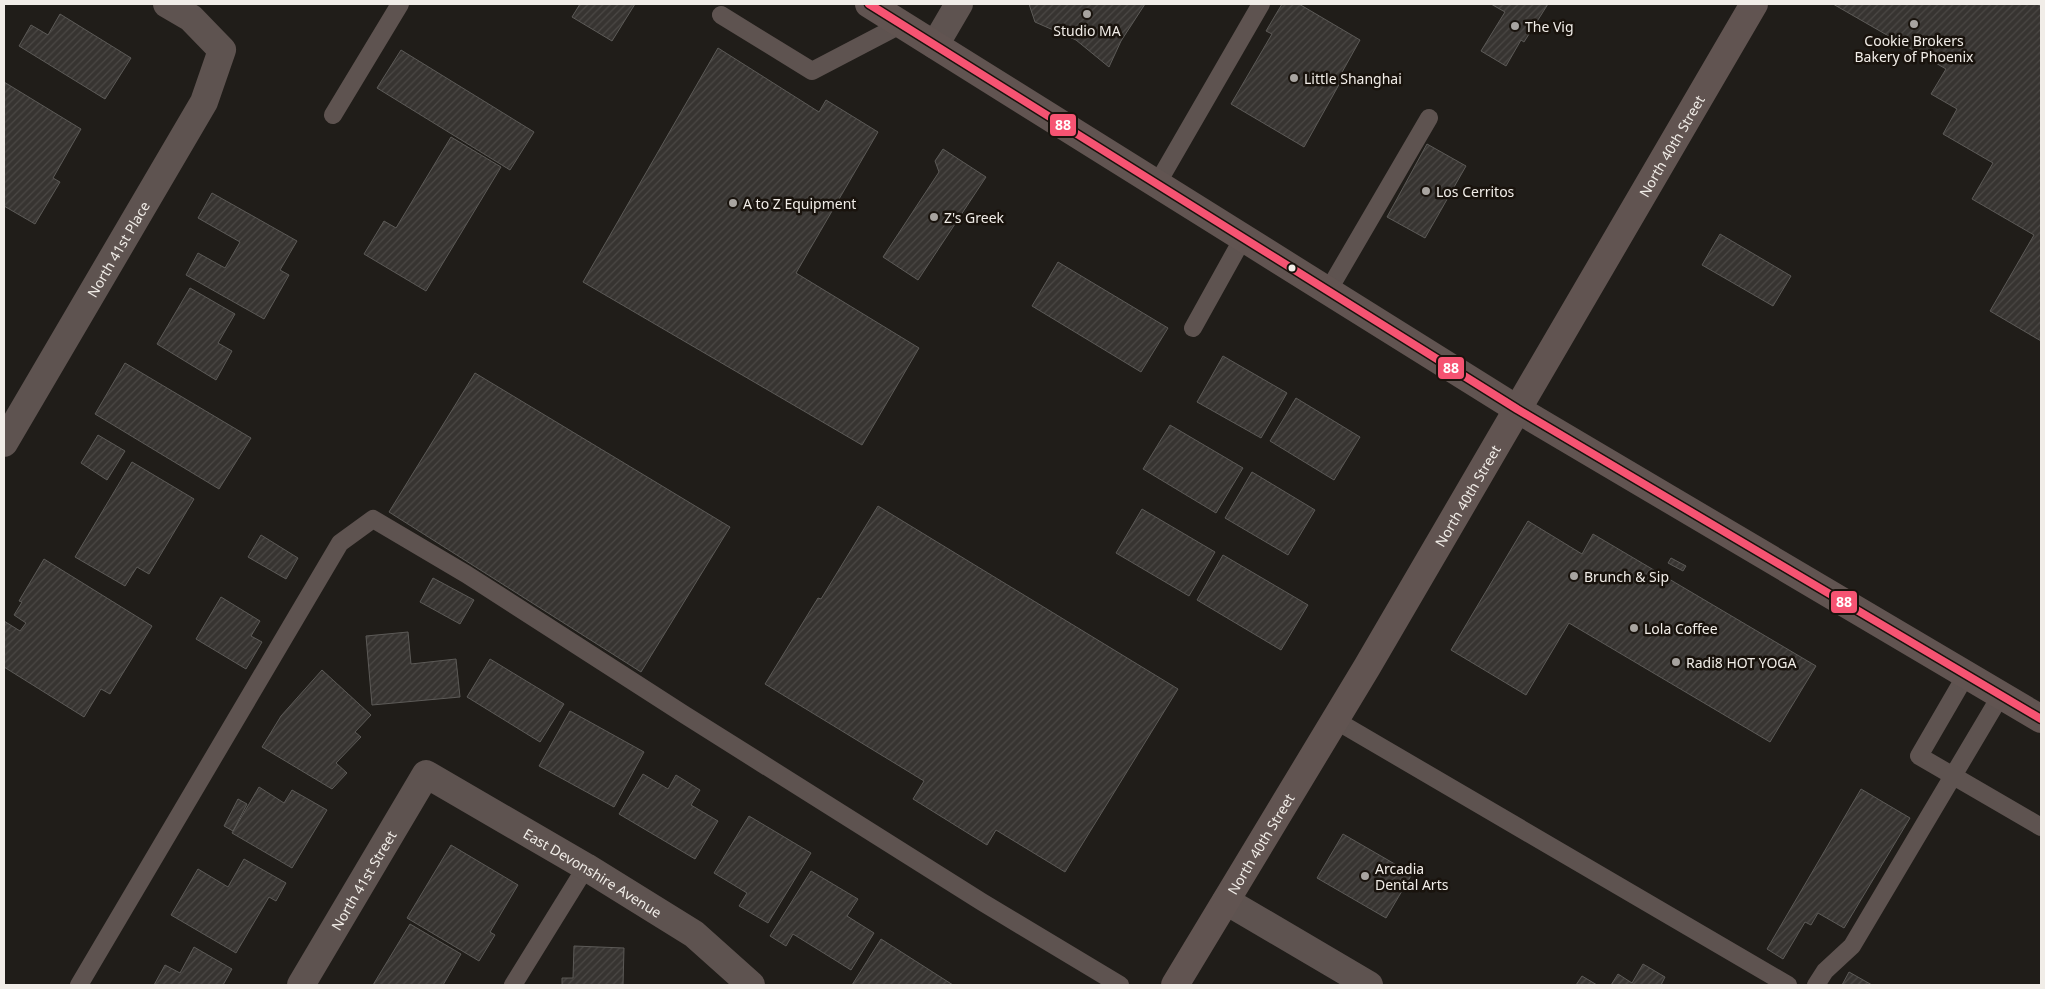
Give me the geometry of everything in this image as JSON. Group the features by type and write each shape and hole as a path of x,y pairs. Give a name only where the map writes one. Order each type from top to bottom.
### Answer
{"main road":[{"path":"869,4 1517,409 2041,719"},
{"name":"North 40th Street","path":"1175,985 1335,720 1754,4"}],"street":[{"name":"North 41st Place","path":"4,443 204,102 222,50 191,18 167,4"},
{"path":"935,45 959,4"},
{"name":"East Devonshire Avenue","path":"426,774 586,867 694,934 751,985"},
{"name":"North 41st Street","path":"301,985 426,774"},
{"path":"1226,901 1369,985"}],"lane":[{"path":"333,115 400,4"},
{"path":"1157,184 1261,4"},
{"path":"721,15 812,71 902,24"},
{"path":"1328,291 1429,118"},
{"path":"1192,328 1243,238"},
{"path":"79,985 340,542 373,519 466,574 684,716 982,902 1120,985"},
{"path":"1966,675 1919,756 2041,827"},
{"path":"1816,985 1824,971 1852,946 2001,695"},
{"path":"1335,720 1788,985"},
{"path":"513,985 586,867"}],"building":[{"path":"580,4 635,4 612,41 572,17"},
{"path":"1029,4 1145,4 1121,41 1109,67 1076,40 1035,22"},
{"name":"Little Shanghai","path":"1282,4 1299,4 1360,40 1341,74 1341,81 1304,147 1231,104 1272,34 1266,31"},
{"name":"The Vig","path":"1491,4 1548,4 1524,42 1521,40 1506,66 1481,51 1505,12"},
{"path":"1833,4 2037,4 2041,6 2041,341 1990,311 2034,235 1972,199 1993,163 1943,134 1957,109 1931,94 1946,69"},
{"path":"60,14 131,58 105,99 19,46 31,25 48,35"},
{"name":"A to Z Equipment","path":"718,48 819,112 826,100 878,132 796,273 919,348 862,445 583,282"},
{"path":"401,50 534,132 510,170 377,88"},
{"path":"4,82 81,129 53,178 60,182 35,224 4,206"},
{"path":"451,137 501,167 426,291 364,254 384,221 396,228"},
{"name":"Los Cerritos","path":"1427,144 1466,166 1425,238 1387,217"},
{"name":"Z's Greek","path":"943,149 986,177 918,280 883,257 939,172 935,161"},
{"path":"212,193 297,241 280,270 289,275 264,319 186,275 198,253 225,268 240,242 198,218"},
{"path":"1720,234 1791,276 1773,306 1702,265"},
{"path":"1058,262 1168,328 1141,372 1032,306"},
{"path":"190,288 235,314 218,343 232,351 216,380 157,344"},
{"path":"1223,356 1287,393 1261,438 1197,402"},
{"path":"125,363 251,438 219,489 95,414"},
{"path":"475,373 730,527 641,672 389,512"},
{"path":"1296,398 1360,437 1334,480 1270,441"},
{"path":"1170,425 1243,468 1216,513 1143,469"},
{"path":"98,435 125,451 107,480 81,463"},
{"path":"132,462 194,499 149,574 137,567 125,586 75,557"},
{"path":"1252,472 1315,510 1288,555 1225,518"},
{"path":"878,506 1178,689 1065,872 996,830 987,845 913,799 924,781 765,684 818,598 821,599"},
{"path":"1142,509 1215,552 1189,596 1116,553"},
{"path":"1528,521 1582,554 1593,534 1816,666 1770,742 1569,623 1526,695 1451,650"},
{"path":"261,535 298,558 286,579 248,557"},
{"path":"1223,555 1308,605 1281,650 1197,600"},
{"path":"1671,558 1686,566 1683,571 1668,563"},
{"path":"44,559 152,626 110,694 101,689 84,717 4,667 4,621 20,631 26,623 14,615 22,602 19,601"},
{"path":"433,578 474,600 460,624 420,602"},
{"path":"221,597 260,621 251,636 262,642 246,669 196,639"},
{"path":"408,632 411,664 456,659 460,697 372,705 366,636"},
{"path":"490,659 564,704 540,742 467,697"},
{"path":"322,670 371,715 355,732 361,737 336,763 347,773 332,789 262,747 281,716"},
{"path":"570,711 644,752 614,807 539,766"},
{"path":"643,774 668,789 676,775 700,790 691,805 718,821 695,859 619,814"},
{"path":"259,787 284,803 292,790 327,810 292,868 232,833"},
{"path":"1861,789 1910,818 1844,928 1818,913 1811,925 1805,922 1783,959 1767,949"},
{"path":"238,799 247,804 233,831 224,826"},
{"path":"749,816 811,853 768,923 739,906 747,893 714,873"},
{"name":"Arcadia Dental Arts","path":"1343,834 1412,874 1386,918 1317,878"},
{"path":"451,845 518,885 490,932 495,935 479,961 407,918"},
{"path":"244,859 286,883 276,901 269,897 236,953 171,915 198,869 228,887"},
{"path":"811,871 858,899 847,916 874,933 851,970 793,934 786,946 770,936"},
{"path":"410,924 461,954 443,985 373,985"},
{"path":"881,939 953,985 852,985"},
{"path":"574,946 624,948 623,985 562,985 562,978 573,978"},
{"path":"194,947 232,969 223,985 154,985 165,965 180,973"},
{"path":"1643,964 1665,977 1661,985 1611,985 1618,974 1632,983"},
{"path":"1849,972 1872,985 1842,985"},
{"path":"1582,976 1597,985 1576,985"}],"transit line":[{"name":"88","path":"869,4 1517,409 2041,719"}],"place":[{"name":"Studio MA","path":"1087,14"},
{"name":"Cookie Brokers Bakery of Phoenix","path":"1914,24"},
{"name":"The Vig","path":"1515,26"},
{"name":"Little Shanghai","path":"1294,78"},
{"name":"Los Cerritos","path":"1426,191"},
{"name":"A to Z Equipment","path":"733,203"},
{"name":"Z's Greek","path":"934,217"},
{"name":"Brunch & Sip","path":"1574,576"},
{"name":"Lola Coffee","path":"1634,628"},
{"name":"Radi8 HOT YOGA","path":"1676,662"},
{"name":"Arcadia Dental Arts","path":"1365,876"}]}
